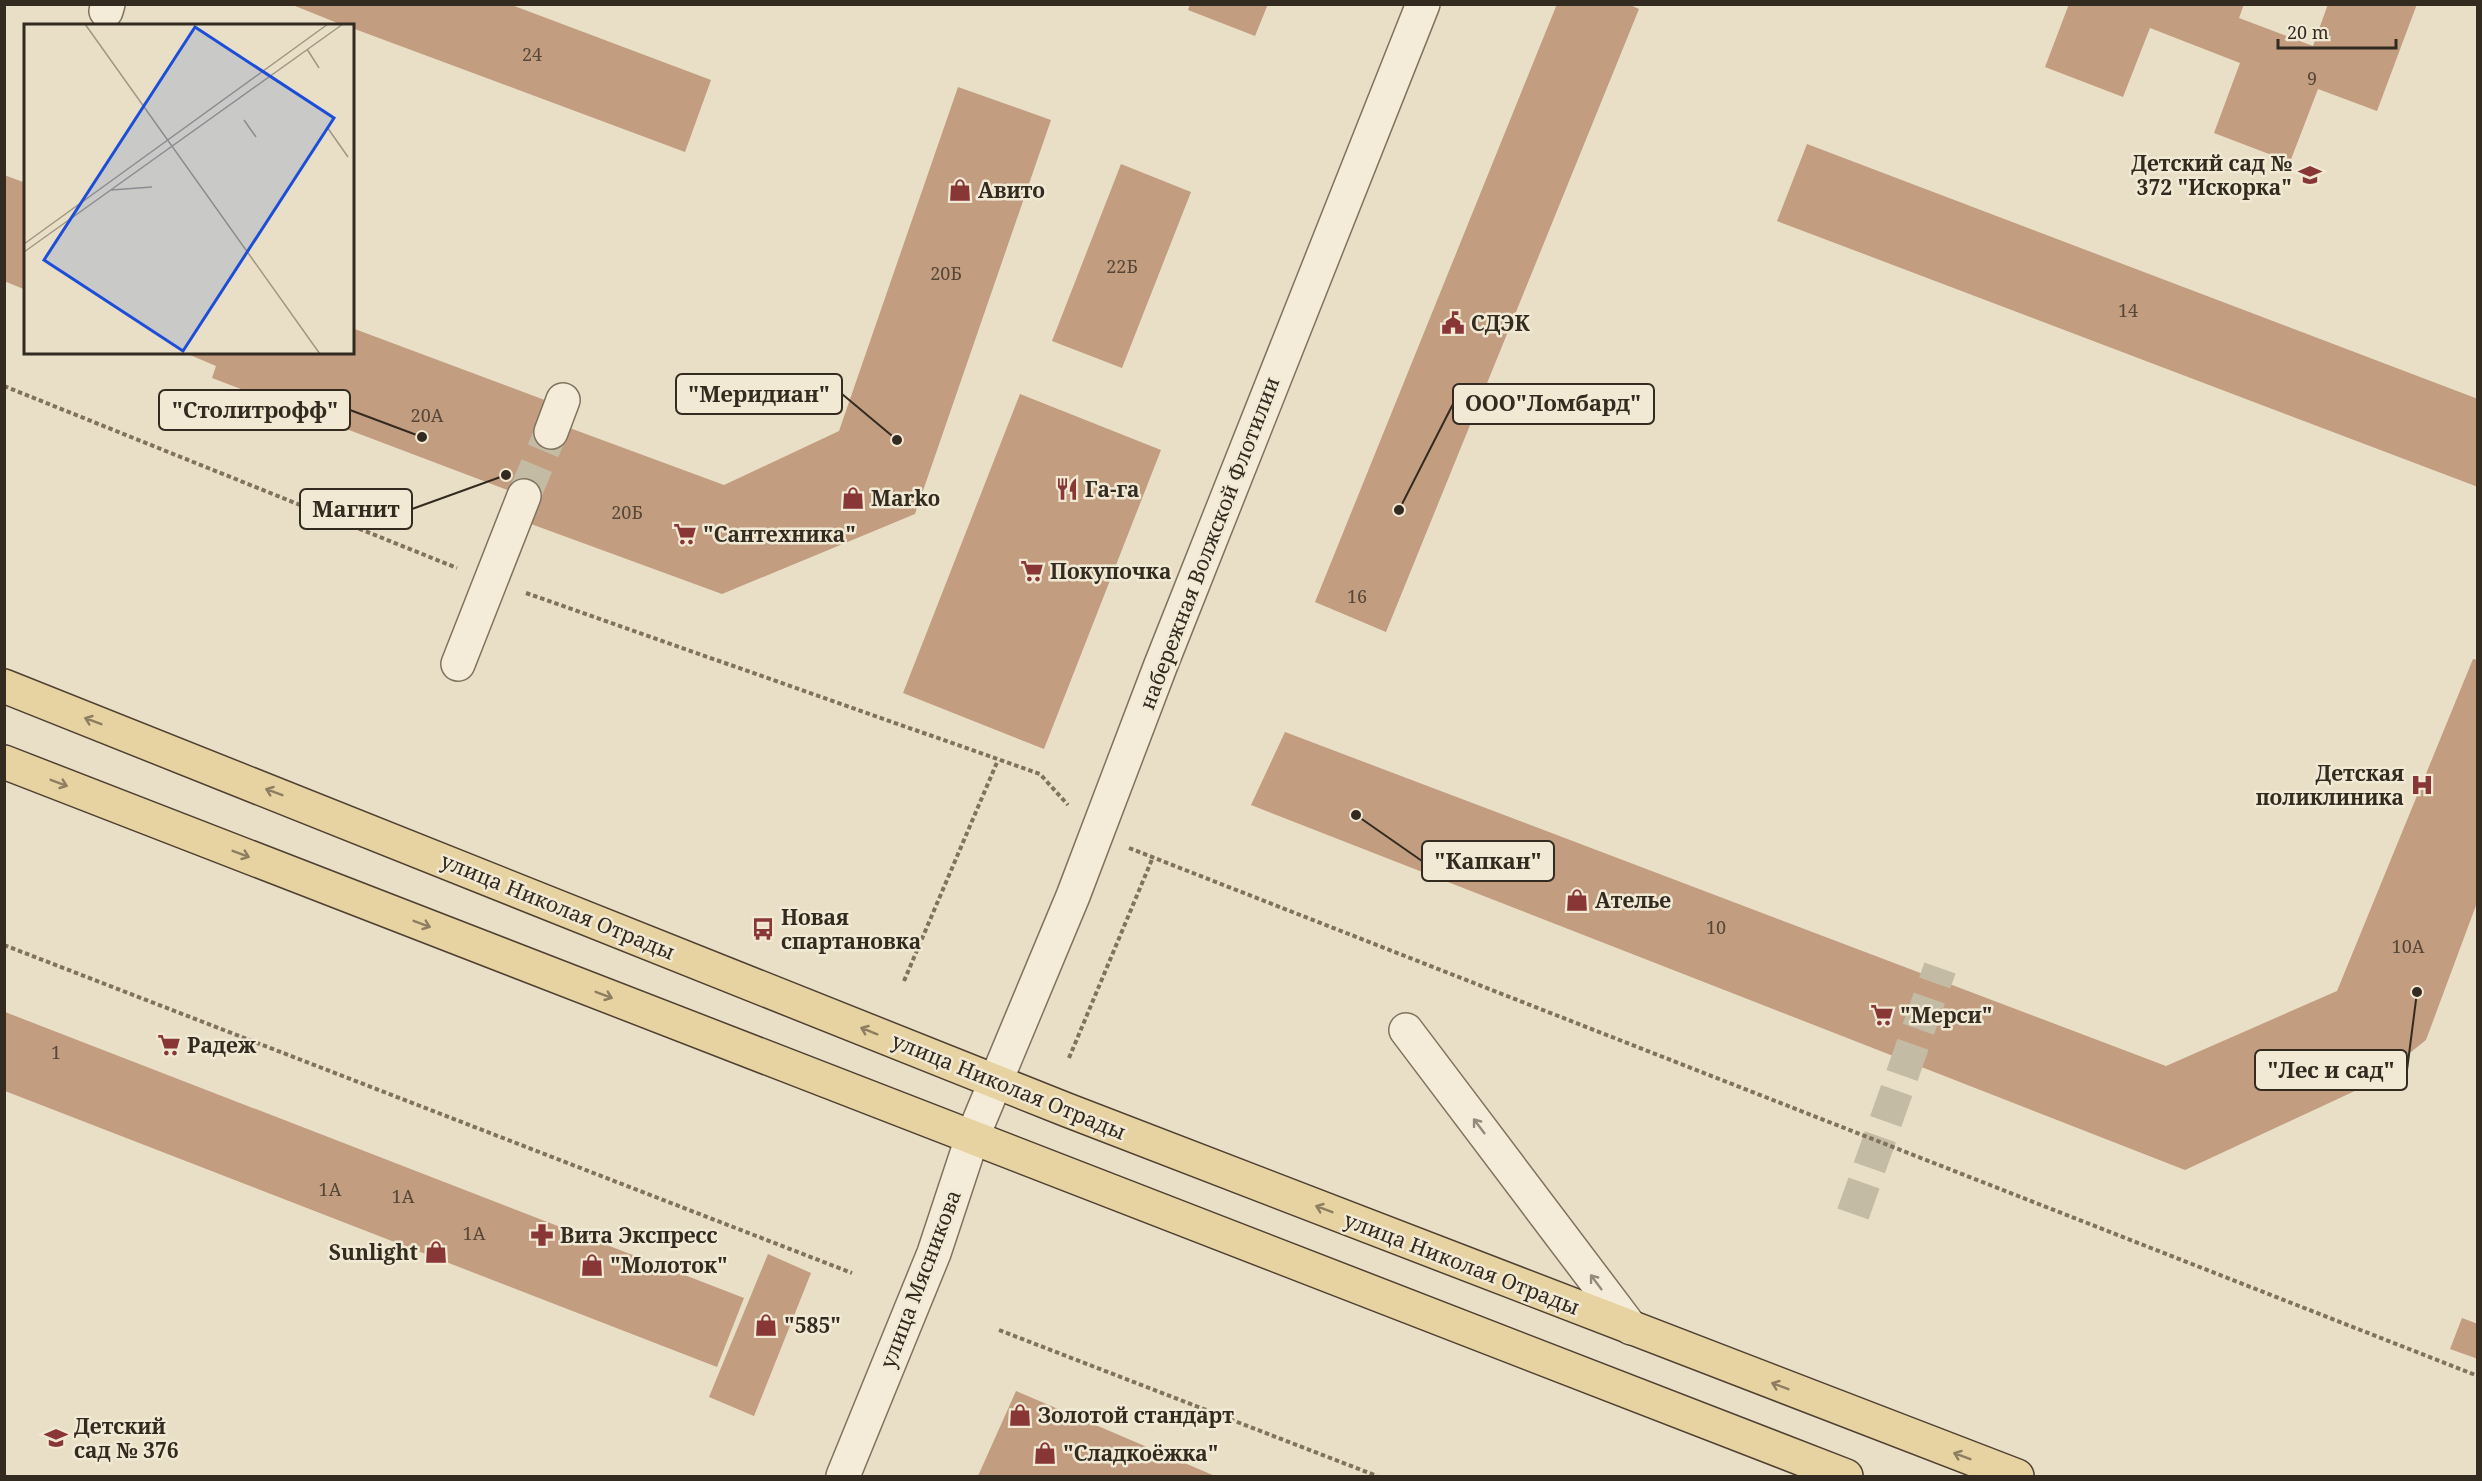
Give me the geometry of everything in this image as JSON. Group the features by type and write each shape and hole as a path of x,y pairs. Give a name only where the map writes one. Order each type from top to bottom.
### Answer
{"main road":[{"name":"улица Николая Отрады","path":"4,686 997,1082 2017,1476"},
{"path":"4,762 1846,1476"}],"street":[{"name":"набережная Волжской Флотилии","path":"997,1082 1097,835 1160,668 1423,4"},
{"path":"551,432 563,400"},
{"path":"458,664 524,496"},
{"path":"1406,1030 1631,1328"},
{"name":"улица Мясникова","path":"843,1476 934,1253 972,1138 997,1082"}],"path":[{"path":"4,386 491,581 1040,774 1097,835 2478,1376"},
{"path":"904,981 998,759"},
{"path":"1069,1058 1153,857"},
{"path":"4,945 852,1273"},
{"path":"999,1330 1377,1476"}],"building":[{"path":"290,4 509,4 711,80 685,152 354,29 354,24 340,24"},
{"path":"1190,4 1268,4 1255,36 1188,10"},
{"path":"1557,4 1628,4 1639,9 1386,632 1315,602"},
{"path":"2069,4 2244,4 2239,18 2313,46 2328,4 2417,4 2377,111 2318,89 2290,162 2214,133 2240,63 2150,28 2123,97 2045,67"},
{"path":"958,87 1051,120 915,514 722,594 531,524 539,502 212,378 216,366 188,354 354,354 354,329 550,402 567,427 724,485 839,431"},
{"path":"1807,144 2478,399 2478,487 1777,221"},
{"path":"1121,164 1191,192 1122,368 1052,341"},
{"path":"4,175 24,182 24,289 4,281"},
{"name":"Покупочка","path":"1020,394 1161,450 1044,749 903,693"},
{"path":"2473,659 2478,660 2478,900 2426,1040 2372,1083 2185,1170 1251,805 1285,732 2166,1066 2337,991"},
{"path":"5,1012 744,1298 717,1367 5,1091"},
{"path":"768,1254 811,1273 754,1416 709,1397"},
{"path":"2462,1318 2478,1324 2478,1359 2450,1349"},
{"path":"1016,1391 1215,1476 978,1476"}],"tunnel":[{"path":"524,496 551,432"},
{"path":"1853,1214 1940,968"}],"place":[{"name":"Детский сад № 372 \"Искорка\"","path":"2310,175"},
{"name":"Авито","path":"960,190"},
{"name":"СДЭК","path":"1453,323"},
{"name":"\"Столитрофф\"","path":"422,437"},
{"name":"\"Меридиан\"","path":"897,440"},
{"name":"Магнит","path":"506,475"},
{"name":"Га-га","path":"1067,489"},
{"name":"Marko","path":"853,498"},
{"name":"ООО\"Ломбард\"","path":"1399,510"},
{"name":"\"Сантехника\"","path":"685,534"},
{"name":"Покупочка","path":"1032,571"},
{"name":"Детская поликлиника","path":"2422,785"},
{"name":"\"Капкан\"","path":"1356,815"},
{"name":"Ателье","path":"1577,900"},
{"name":"Новая спартановка","path":"763,929"},
{"name":"\"Лес и сад\"","path":"2417,992"},
{"name":"\"Мерси\"","path":"1882,1015"},
{"name":"Радеж","path":"169,1045"},
{"name":"Вита Экспресс","path":"542,1235"},
{"name":"Sunlight","path":"436,1252"},
{"name":"\"Молоток\"","path":"592,1265"},
{"name":"\"585\"","path":"766,1325"},
{"name":"Золотой стандарт","path":"1020,1415"},
{"name":"Детский сад № 376","path":"56,1438"},
{"name":"\"Сладкоёжка\"","path":"1045,1453"}]}
